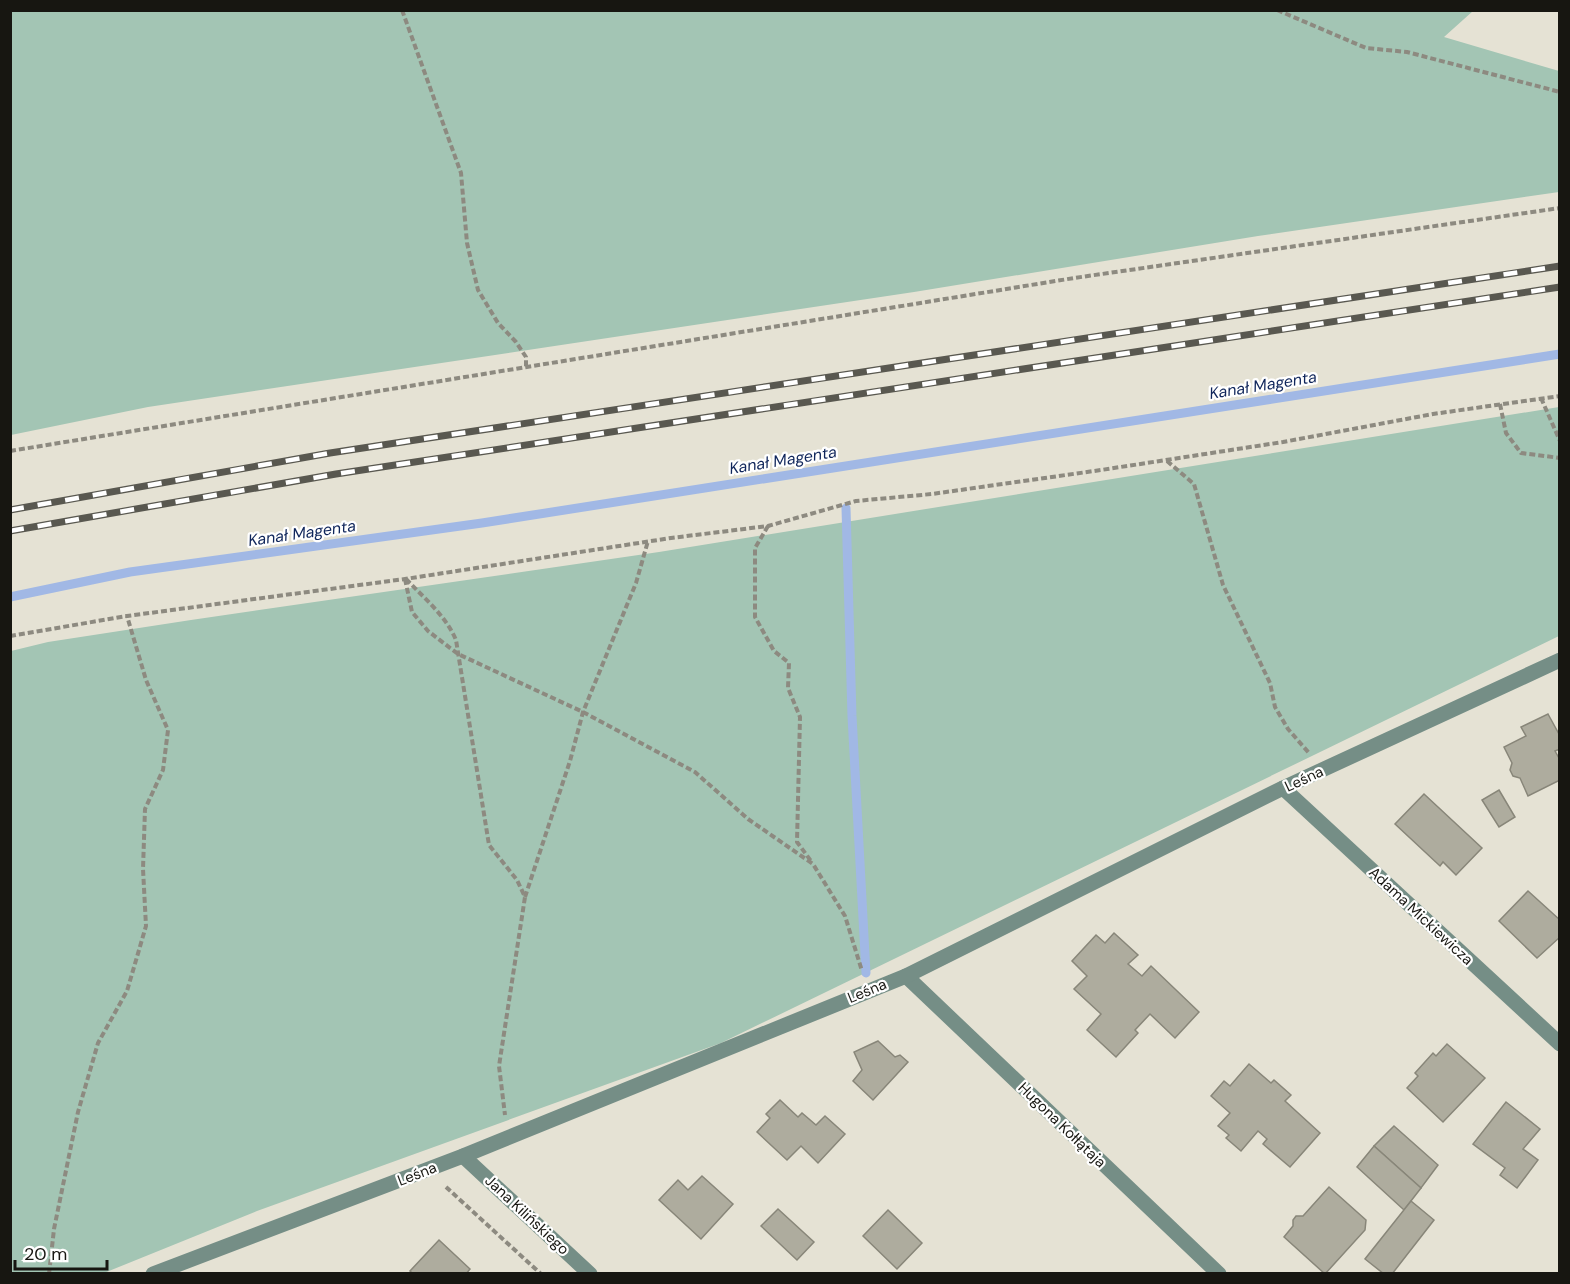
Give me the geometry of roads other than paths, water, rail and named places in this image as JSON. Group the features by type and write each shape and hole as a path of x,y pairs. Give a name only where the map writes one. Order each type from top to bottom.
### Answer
{"street":[{"name":"Leśna","path":"153,1274 463,1156 906,976 1283,788 1560,660"},
{"name":"Adama Mickiewicza","path":"1283,788 1560,1044"},
{"name":"Hugona Kołłątaja","path":"906,976 1219,1274"},
{"name":"Jana Kilińskiego","path":"463,1156 590,1274"}],"waterway":[{"name":"Kanał Magenta","path":"10,597 130,572 482,523 1560,354"},
{"path":"846,508 852,716 866,973"}],"railway":[{"path":"10,510 330,453 1560,266"},
{"path":"10,531 336,474 1560,287"}]}
